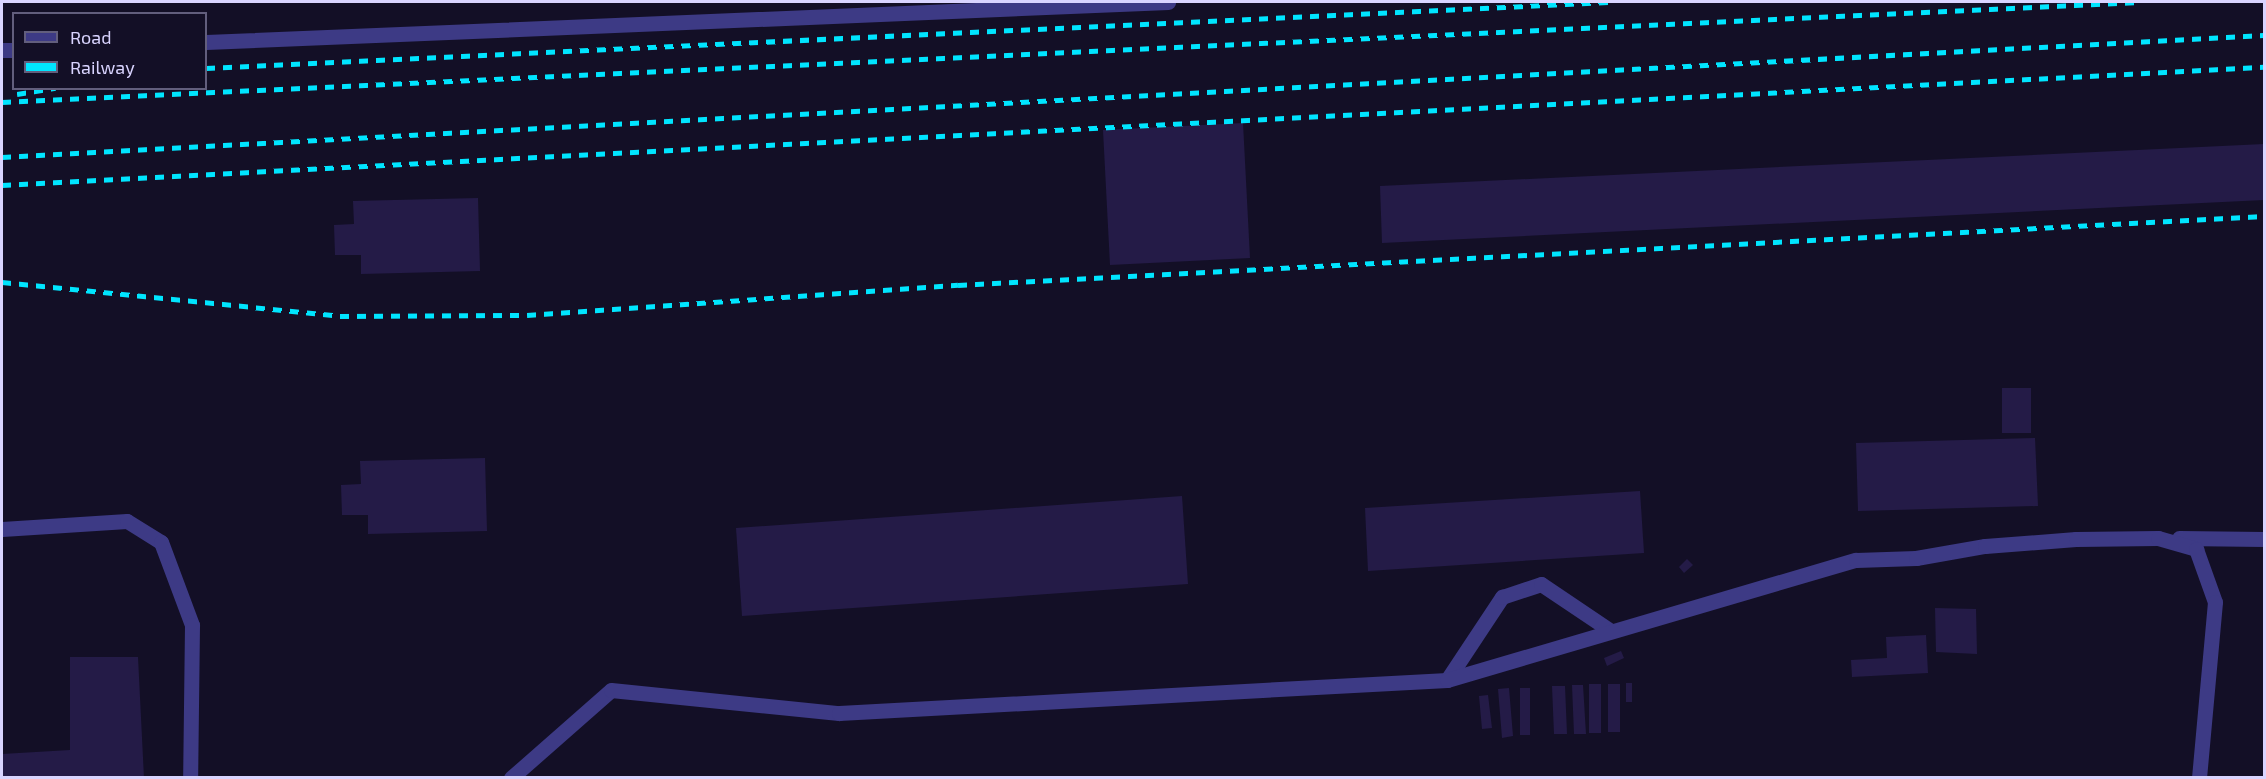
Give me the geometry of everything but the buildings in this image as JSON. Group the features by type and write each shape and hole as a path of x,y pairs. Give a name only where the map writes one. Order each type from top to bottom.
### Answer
{"street":[{"path":"207,42 1168,2"},
{"path":"2,529 127,521 161,542 192,625 190,777"},
{"path":"511,777 611,690 839,713 1447,680 1856,560 1916,558 1985,546 2076,538 2265,539"},
{"path":"2158,538 2196,549 2215,602 2199,777"},
{"path":"1447,680 1502,597 1541,584 1611,632"}],"railway":[{"path":"207,68 1613,2"},
{"path":"2,102 2140,2"},
{"path":"2,157 2264,35"},
{"path":"2,185 2264,67"},
{"path":"17,94 43,90"},
{"path":"2,282 340,316 527,315 958,285 2264,216"}]}
